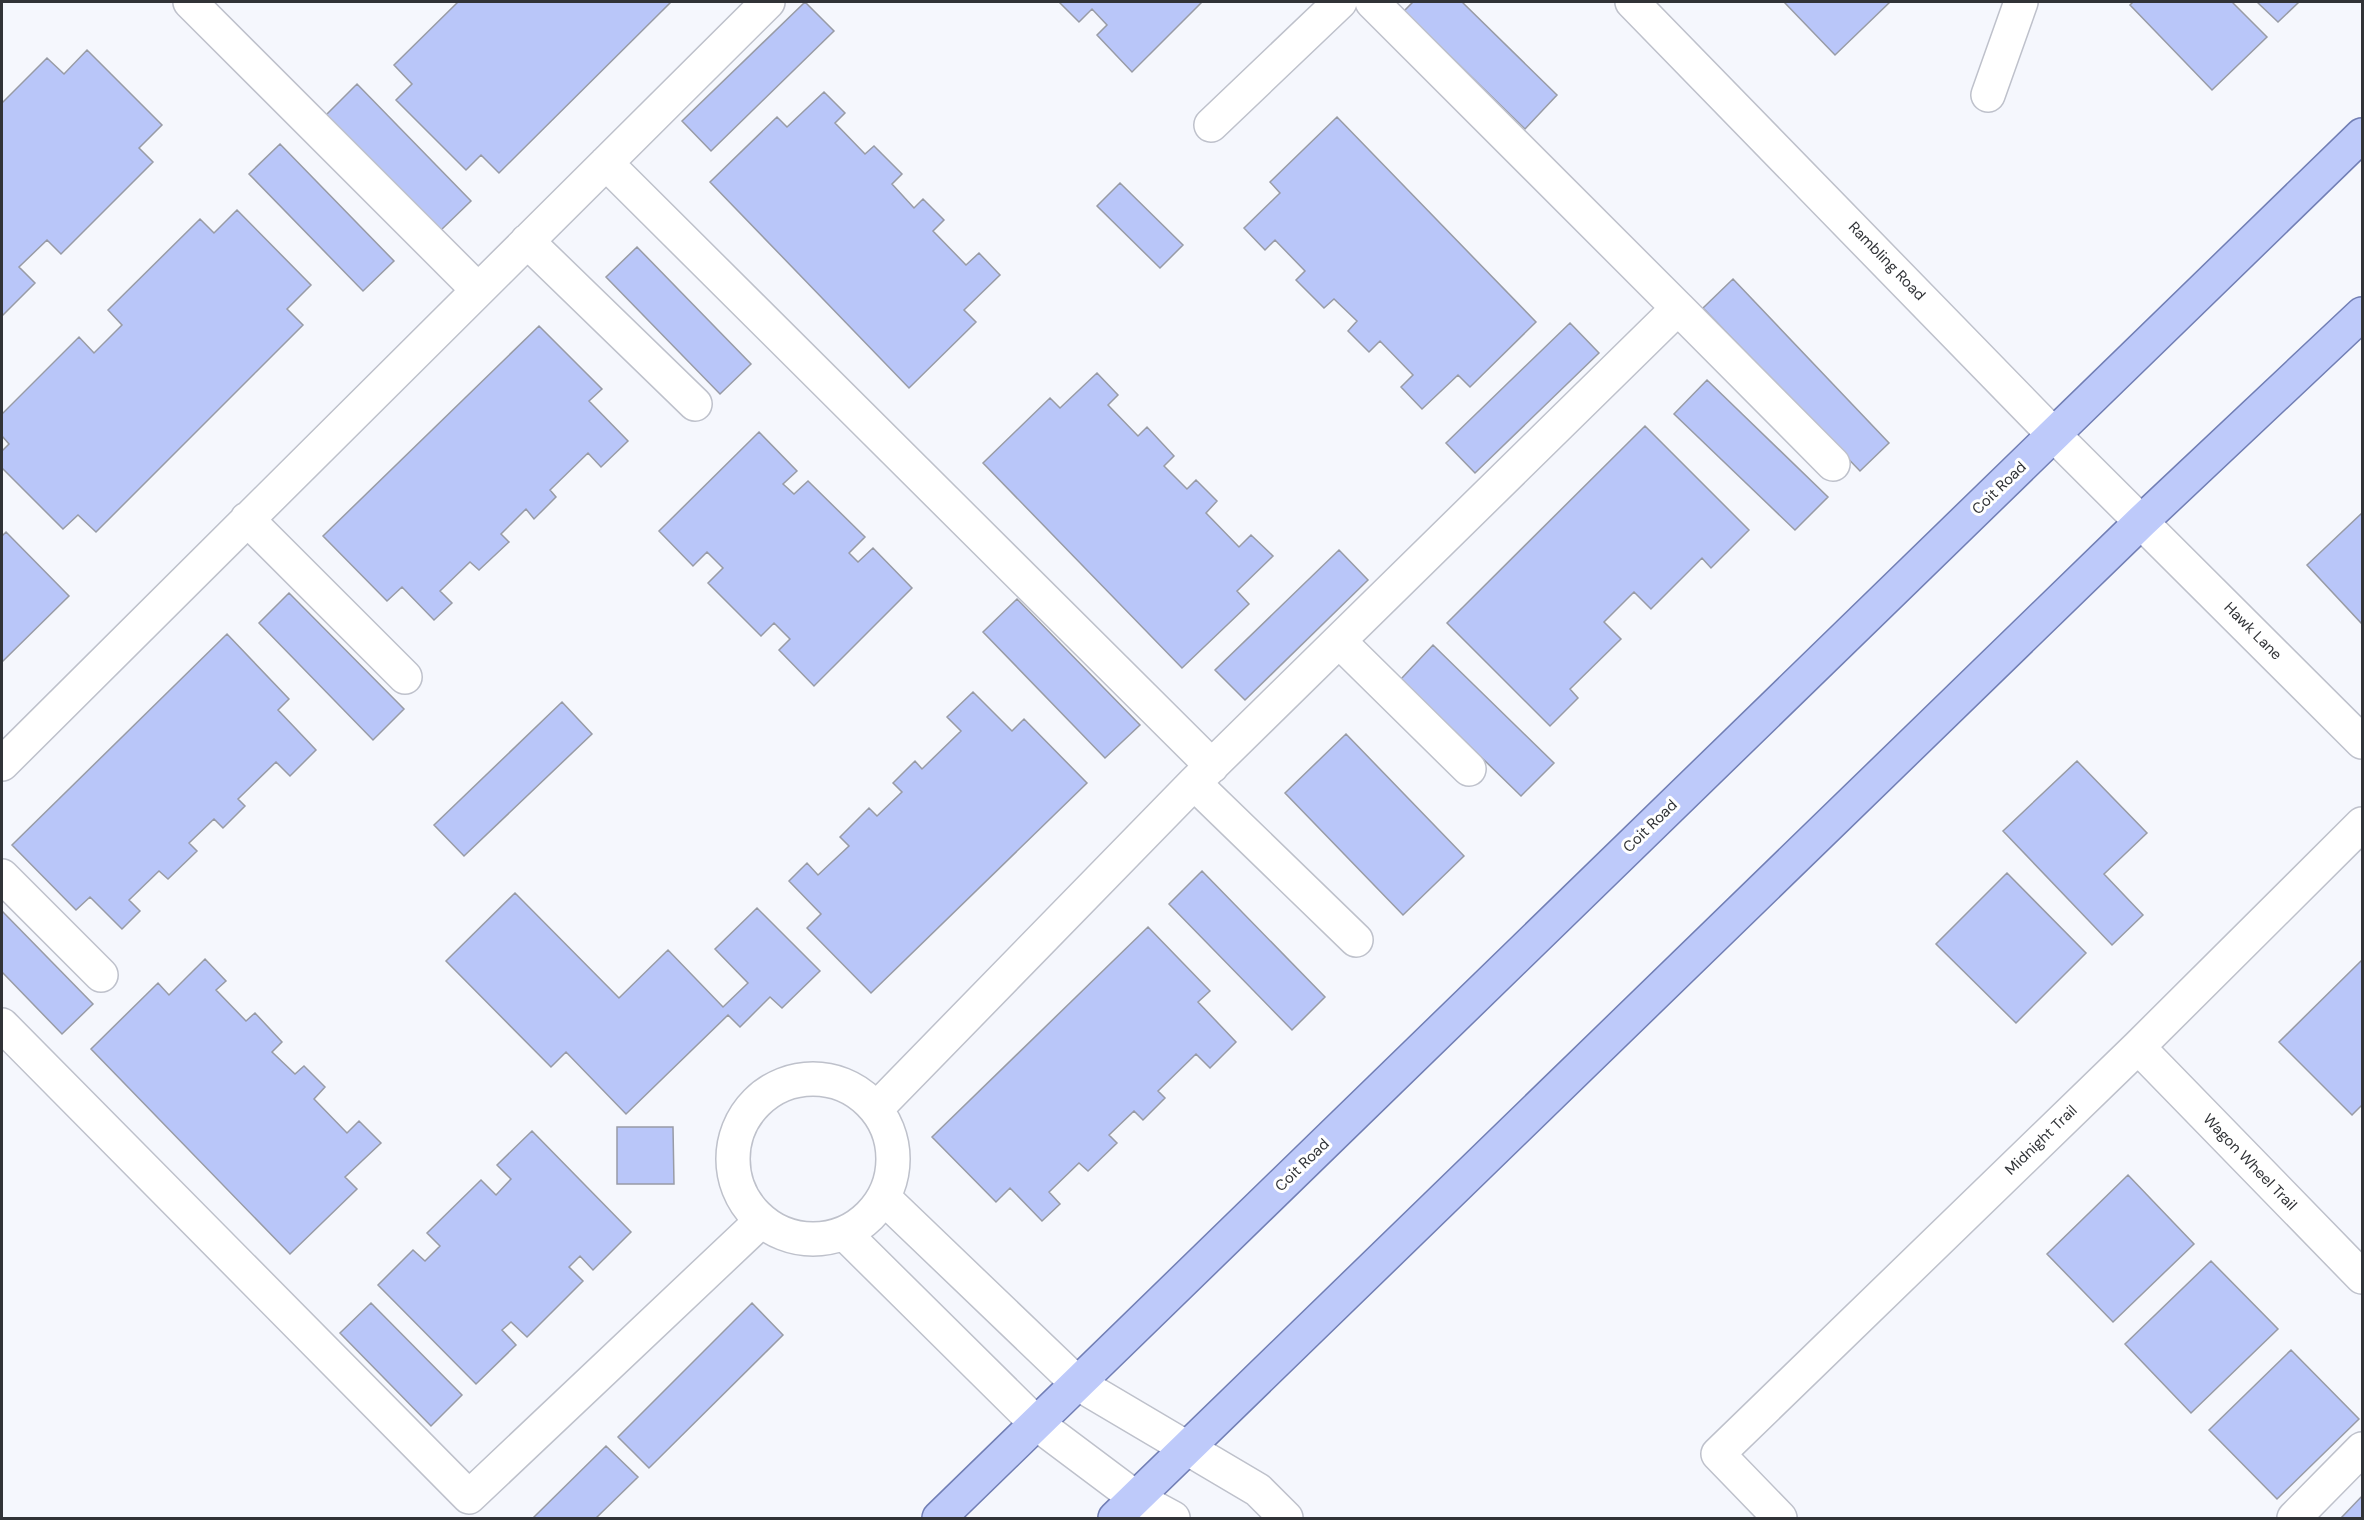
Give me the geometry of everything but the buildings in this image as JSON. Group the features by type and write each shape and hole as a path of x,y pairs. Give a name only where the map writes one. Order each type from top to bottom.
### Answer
{"main road":[{"name":"Coit Road","path":"939,1518 2362,135"},
{"path":"1125,1508 2142,521 2362,314"}],"street":[{"path":"190,2 478,290"},
{"path":"2,764 768,2"},
{"path":"1211,126 1340,2"},
{"path":"1372,2 1833,464"},
{"name":"Rambling Road","path":"1632,2 1858,231 2054,435 2142,521"},
{"path":"1988,95 2022,2"},
{"path":"606,163 1203,775 1356,940"},
{"path":"527,241 695,404"},
{"path":"876,1109 1203,775 1678,308"},
{"path":"247,519 405,677"},
{"name":"Hawk Lane","path":"2142,521 2362,742"},
{"path":"1339,641 1469,770"},
{"name":"Midnight Trail","path":"1780,1518 1718,1454 2138,1047 2362,824"},
{"path":"2,876 101,975"},
{"path":"2,1025 469,1497 761,1221"},
{"name":"Wagon Wheel Trail","path":"2138,1047 2362,1277"},
{"path":"812,1078 836,1082 859,1093 876,1109 888,1130 893,1152 892,1176 884,1198 870,1216 855,1228 836,1237 816,1240 796,1238 777,1231 761,1221 745,1202 735,1179 733,1155 737,1131 749,1109 766,1093 788,1082 812,1078"},
{"path":"884,1198 1077,1383 1258,1490 1286,1518"},
{"path":"844,1233 1125,1508 1173,1518"},
{"path":"2294,1518 2362,1449"}]}
